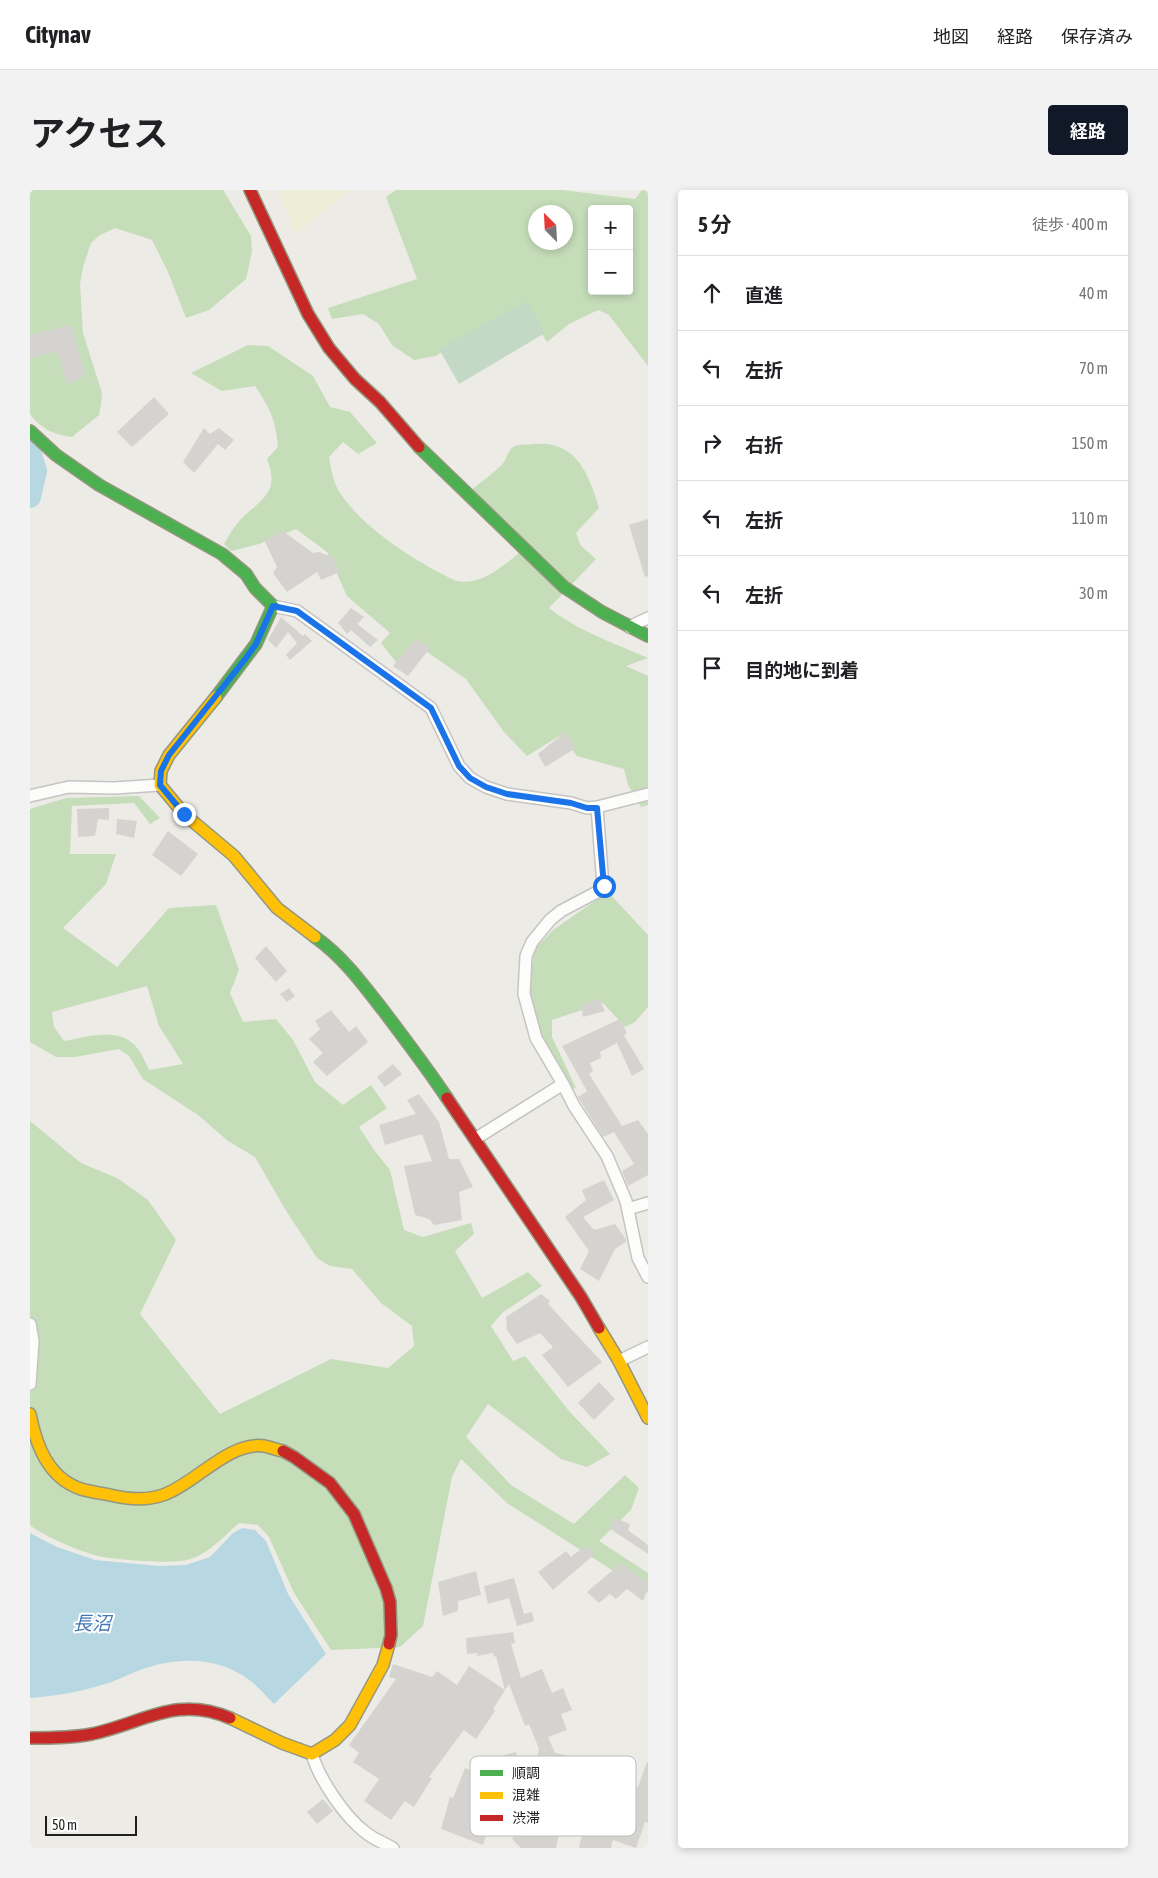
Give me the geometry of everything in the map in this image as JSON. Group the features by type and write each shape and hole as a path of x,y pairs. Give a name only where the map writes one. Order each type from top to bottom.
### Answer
{"street":[{"path":"250,190 308,314 329,348 355,379 380,402 418,446 551,575 585,601 648,636"},
{"path":"30,432 56,455 99,485 222,554 246,574 255,588 273,606 297,611 431,708 459,766 470,778 486,787 507,794 571,803 587,808 597,808 648,794"},
{"path":"273,606 256,644 169,755 161,771 160,785 184,814 234,856 277,908 295,924 332,949 349,966 423,1062 581,1297 619,1361 648,1418"},
{"path":"629,627 648,618"},
{"path":"30,796 69,787 114,788 160,785"},
{"path":"597,808 604,886 599,891 561,911 550,920 532,942 526,956 524,994 536,1038 564,1084 574,1106 607,1156 626,1201 638,1258 648,1277"},
{"path":"475,1139 564,1084"},
{"path":"628,1209 648,1203"},
{"path":"30,1324 33,1341 30,1384"},
{"path":"619,1361 648,1347"},
{"path":"30,1414 37,1444 49,1465 64,1481 76,1487 126,1499 150,1499 164,1495 243,1448 263,1446 282,1451 294,1457 330,1483 354,1514 386,1588 390,1602 391,1635 383,1665 350,1725 335,1740 312,1754 286,1747 230,1717 195,1709 165,1711 78,1737 64,1739 30,1738"},
{"path":"312,1754 316,1766 329,1789 354,1822 366,1833 393,1848"}],"green space":[{"path":"30,190 223,190 251,236 252,252 246,279 209,310 186,318 168,272 152,240 115,228 100,235 91,243 83,267 80,284 83,333 102,393 101,405 99,415 72,437 48,430 30,414"},
{"path":"277,190 348,190 296,235"},
{"path":"396,190 562,190 635,199 642,190 648,190 648,366 609,315 598,310 569,324 547,342 525,307 435,356 414,360 392,345 379,324 363,314 332,319 328,308 417,279 386,197"},
{"path":"527,301 545,333 459,384 439,349"},
{"path":"248,345 268,346 313,376 330,407 350,412 377,443 358,454 343,442 329,457 334,480 340,493 372,528 385,538 413,557 455,580 466,582 483,578 492,574 520,552 466,494 501,466 511,449 519,445 548,444 570,454 578,462 591,483 599,508 576,533 581,546 596,559 549,608 584,630 648,658 626,666 648,676 648,805 641,807 628,785 624,769 577,756 561,735 527,756 504,732 466,679 417,645 397,663 381,643 390,633 347,596 327,552 296,529 259,544 231,551 224,544 237,524 263,499 270,487 272,479 267,459 278,447 276,430 265,401 255,386 222,391 191,373"},
{"path":"139,796 160,818 150,824 134,803 72,806 70,854 116,854 106,884 63,928 117,967 169,908 216,905 239,970 230,993 243,1022 276,1019 293,1040 315,1082 343,1105 371,1085 387,1108 359,1127 390,1170 404,1230 423,1237 471,1223 474,1234 455,1251 482,1298 528,1272 542,1286 502,1313 491,1326 513,1361 525,1356 569,1411 610,1454 587,1467 561,1459 488,1404 466,1437 511,1485 574,1524 625,1475 639,1488 631,1510 599,1541 648,1573 648,1593 507,1503 461,1459 452,1477 423,1626 400,1647 331,1650 294,1593 269,1537 258,1525 239,1523 215,1545 195,1558 158,1562 95,1555 54,1539 30,1525 30,1121 81,1163 117,1178 148,1200 176,1240 140,1314 220,1414 331,1359 388,1368 414,1346 412,1326 381,1303 352,1269 330,1266 317,1258 285,1209 255,1157 228,1141 198,1115 143,1079 129,1056 119,1049 75,1057 56,1057 30,1042 30,809 66,798","holes":["147,986 159,1026 183,1064 149,1070 138,1049 131,1042 113,1035 93,1035 64,1041 54,1027 52,1012"]},
{"path":"608,892 648,935 648,1007 635,1022 625,1027 603,1003 552,1020 552,1037 576,1088 561,1090 551,1073 531,1001 530,973 535,949 553,930"}],"water":[{"name":"長沼","path":"242,1528 255,1530 266,1541 288,1594 326,1654 274,1704 240,1673 212,1663 198,1661 169,1662 154,1665 109,1683 59,1695 30,1698 30,1533 57,1547 95,1560 159,1566 186,1565 210,1557 233,1533"}],"building":[{"path":"71,325 85,376 67,384 57,351 30,358 30,335"},
{"path":"154,397 169,414 132,447 117,432"},
{"path":"204,428 210,434 219,428 234,440 225,450 218,444 194,473 183,462"},
{"path":"648,519 648,576 645,577 629,525"},
{"path":"283,531 313,553 319,552 332,557 340,572 321,580 317,572 287,592 273,573 277,567 264,540"},
{"path":"351,608 364,617 357,624 378,640 370,647 351,630 347,634 338,623"},
{"path":"281,617 303,636 305,634 312,641 290,660 286,655 297,643 288,632 276,648 268,640"},
{"path":"416,639 430,648 408,676 393,666"},
{"path":"565,732 576,748 545,767 538,754"},
{"path":"109,808 109,820 98,819 95,836 78,837 77,809"},
{"path":"117,819 137,821 134,838 116,834"},
{"path":"168,831 198,854 181,876 152,855"},
{"path":"266,946 287,971 276,982 255,958"},
{"path":"289,988 295,996 287,1002 280,994"},
{"path":"599,999 605,1011 583,1017 581,1005"},
{"path":"331,1010 349,1032 356,1026 368,1042 327,1076 313,1062 323,1053 309,1039 320,1029 315,1021"},
{"path":"620,1019 627,1033 624,1035 644,1069 632,1076 617,1043 600,1052 601,1058 590,1063 593,1071 589,1074 622,1126 638,1120 648,1134 648,1175 628,1186 622,1171 634,1164 614,1132 603,1137 581,1102 578,1097 587,1091 562,1046"},
{"path":"393,1064 402,1074 385,1087 377,1077"},
{"path":"419,1094 439,1122 449,1159 459,1159 473,1187 459,1192 462,1220 434,1225 429,1219 415,1215 404,1166 432,1161 422,1134 385,1145 379,1125 416,1114 407,1100"},
{"path":"604,1180 614,1200 583,1217 594,1230 615,1224 627,1241 615,1249 599,1281 580,1269 589,1251 565,1217 586,1200 582,1190"},
{"path":"541,1294 550,1301 548,1304 602,1362 568,1387 542,1355 553,1347 540,1333 517,1344 507,1330 506,1317"},
{"path":"599,1382 615,1399 594,1420 578,1403"},
{"path":"615,1518 630,1524 628,1530 648,1545 648,1554 609,1528"},
{"path":"585,1546 595,1554 553,1590 538,1572 566,1551 571,1557"},
{"path":"621,1563 648,1583 643,1601 627,1589 616,1599 610,1594 599,1603 587,1592"},
{"path":"476,1571 481,1595 458,1601 458,1611 443,1616 438,1582"},
{"path":"514,1578 524,1614 532,1612 534,1621 517,1626 509,1598 488,1604 484,1586"},
{"path":"513,1632 515,1643 511,1644 521,1678 542,1669 552,1693 563,1688 572,1710 561,1714 567,1730 548,1737 555,1753 571,1756 538,1756 539,1749 529,1724 525,1726 509,1684 493,1709 495,1711 476,1739 464,1730 429,1777 432,1778 414,1807 405,1801 391,1820 364,1801 379,1779 353,1762 359,1753 349,1745 396,1679 389,1677 393,1664 432,1677 437,1671 457,1685 469,1666 505,1690 496,1656 494,1657 493,1653 476,1656 478,1653 467,1654 466,1638"},
{"path":"516,1752 517,1756 500,1756"},
{"path":"647,1762 648,1823 645,1822 636,1848 613,1840 611,1848 579,1848 581,1836 636,1836 636,1787 638,1787"},
{"path":"465,1768 470,1770 470,1836 486,1836 483,1845 441,1829 450,1797 453,1798"},
{"path":"323,1799 333,1811 317,1824 307,1812"},
{"path":"514,1836 558,1836 556,1848 521,1848 512,1839"}],"waterway":[{"path":"30,451 36,471 30,497"}],"traffic: fast":[{"path":"30,431 56,455 99,485 222,554 246,574 255,588 273,606 256,644 216,697"},
{"path":"419,447 564,587 602,612 648,636"},
{"path":"315,937 334,953 360,980 447,1098"}],"traffic: slow":[{"path":"216,697 169,755 161,771 160,785 184,814 234,856 277,908 315,937"},
{"path":"599,1328 619,1361 648,1418"},
{"path":"30,1414 36,1437 45,1459 60,1477 81,1489 123,1498 143,1499 163,1495 175,1490 225,1456 251,1446 264,1446 283,1451"},
{"path":"230,1718 282,1743 312,1754 335,1740 350,1725 383,1665 389,1644"}],"traffic: jam":[{"path":"250,190 308,314 329,348 355,379 380,402 419,447"},
{"path":"447,1098 581,1297 599,1328"},
{"path":"283,1451 330,1483 354,1514 386,1588 390,1602 391,1635 389,1644"},
{"path":"30,1738 69,1737 92,1734 160,1713 176,1710 193,1709 230,1718"}],"route":[{"path":"184,814 160,785 161,771 169,755 256,644 273,606 297,611 431,708 459,766 470,778 486,787 507,794 571,803 587,808 597,808 604,886"}]}
